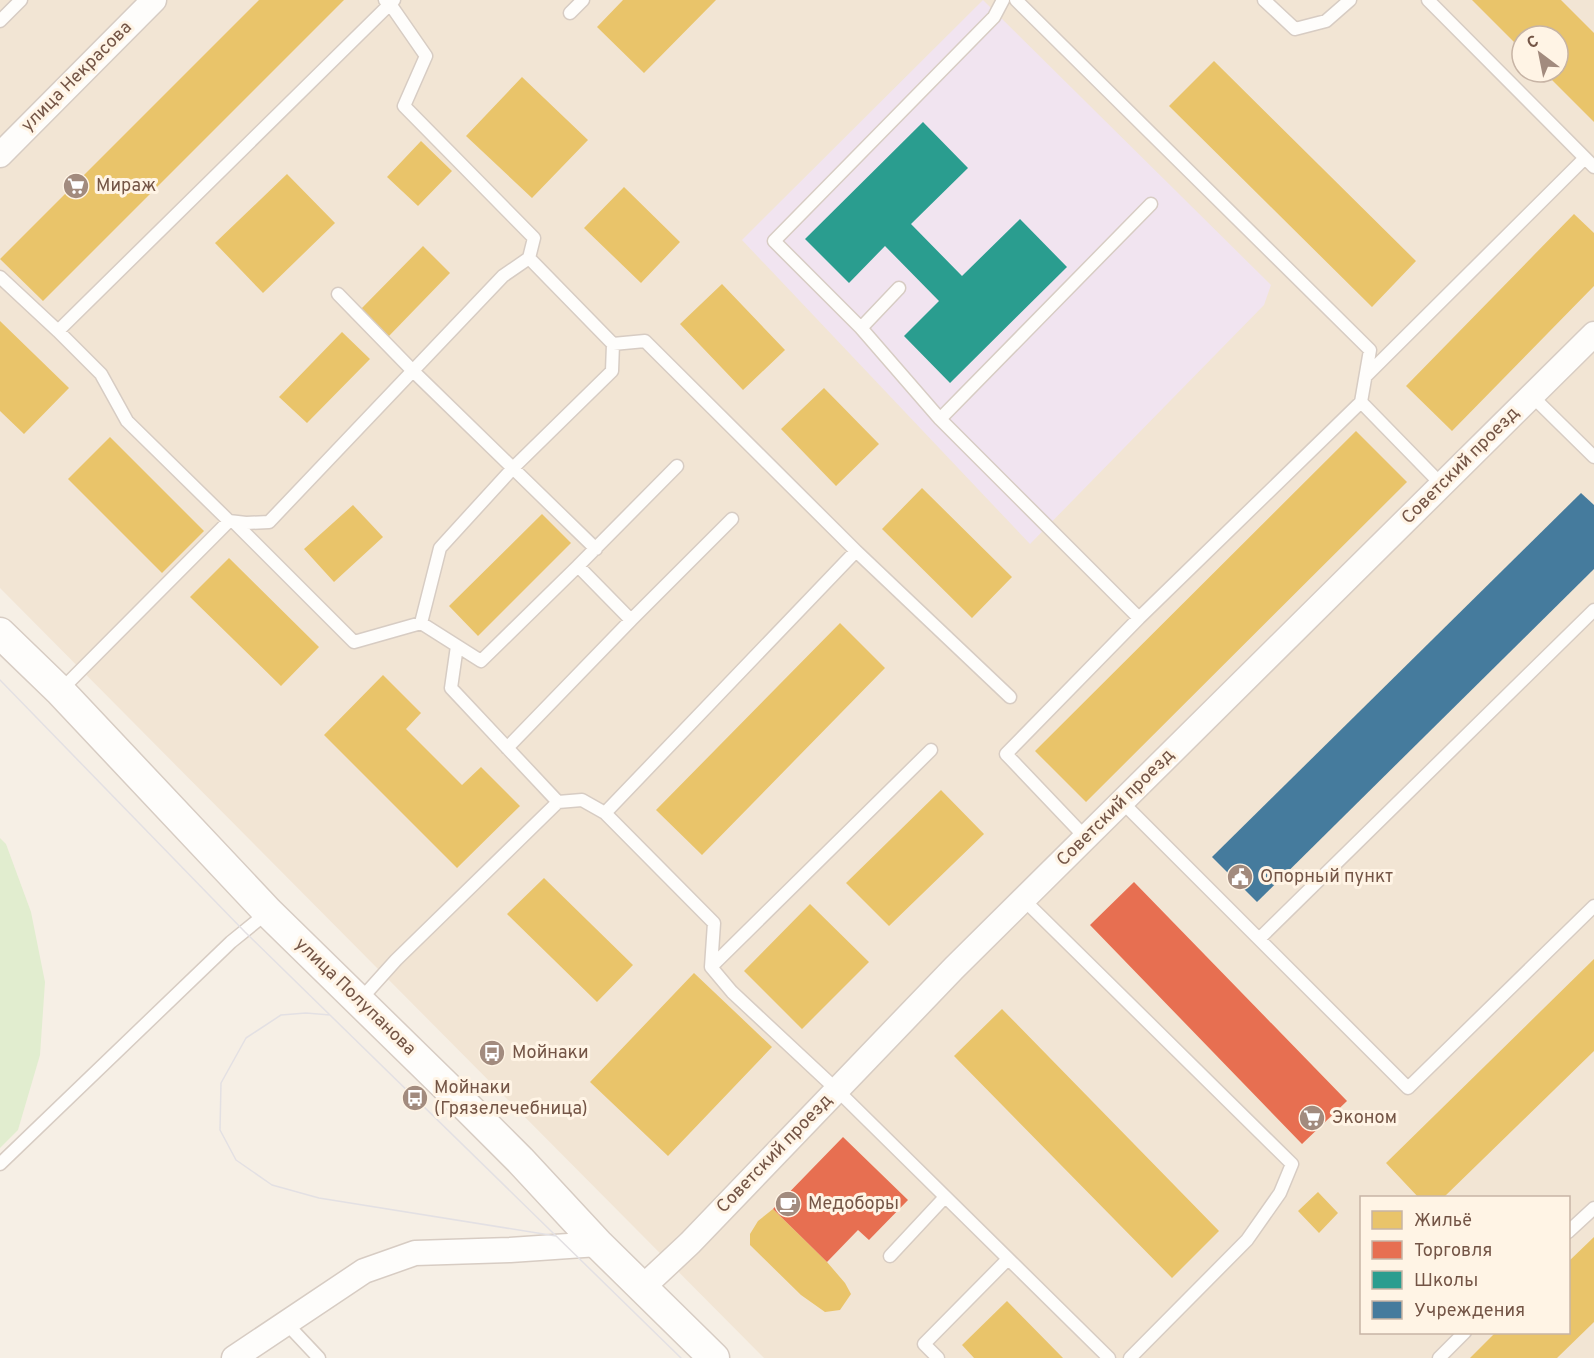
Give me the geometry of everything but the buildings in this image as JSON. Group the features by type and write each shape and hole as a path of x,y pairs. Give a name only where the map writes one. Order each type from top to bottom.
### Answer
{"street":[{"name":"улица Некрасова","path":"0,154 154,0"},
{"name":"Советский проезд","path":"643,1287 690,1242 954,968 1594,334"},
{"name":"улица Полупанова","path":"0,633 60,692 268,912 360,1000 520,1160 598,1244 714,1358"},
{"path":"234,1358 364,1271 415,1253 598,1244"}],"lane":[{"path":"0,21 21,0"},
{"path":"570,13 583,0"},
{"path":"1003,0 994,17 774,241 861,328 940,419 1140,618"},
{"path":"1016,0 1370,350 1361,402 1140,618 1006,754 1086,838"},
{"path":"1264,0 1295,29 1326,21 1350,0"},
{"path":"1366,376 1590,163 1428,0"},
{"path":"58,331 390,1 426,56 404,106 534,238 529,258 503,276 269,522 231,521"},
{"path":"940,419 1151,204"},
{"path":"421,623 440,548 513,468 612,371 612,344 529,258"},
{"path":"0,277 101,374 127,421 354,642 421,623 482,661 677,466"},
{"path":"861,328 899,288"},
{"path":"338,294 413,371 596,549"},
{"path":"612,344 645,341 856,551 1010,697"},
{"path":"1532,396 1594,457"},
{"path":"1361,402 1442,485"},
{"path":"507,748 732,519"},
{"path":"60,692 231,521"},
{"path":"604,813 856,551"},
{"path":"578,566 631,620"},
{"path":"1259,939 1594,610"},
{"path":"457,646 451,688 558,802"},
{"path":"711,968 931,750"},
{"path":"360,1000 396,960 558,802 582,800 604,813 714,923 711,968 732,992 837,1090 1108,1358"},
{"path":"1122,802 1408,1088 1594,906"},
{"path":"1024,900 1292,1164 1280,1193 1247,1240 1130,1358"},
{"path":"0,1164 231,942 268,912"},
{"path":"890,1256 945,1197"},
{"path":"1570,1231 1594,1208"},
{"path":"938,1358 924,1344 1008,1258"},
{"path":"286,1323 319,1358"},
{"path":"1439,1358 1463,1334"}],"shaded area":[{"path":"0,0 1594,0 1594,1358 764,1358 0,588"},
{"path":"983,0 1271,285 1264,305 1030,544 742,240"}],"green space":[{"path":"0,838 6,844 31,912 45,982 40,1055 18,1130 0,1148"}],"tram line":[{"path":"0,680 245,932 681,1358"},
{"path":"330,1015 306,1013 281,1015 246,1038 221,1083 220,1130 236,1160 272,1185 319,1198 556,1236"}],"place":[{"name":"Мираж","path":"76,186"},
{"name":"Опорный пункт","path":"1240,877"},
{"name":"Мойнаки","path":"492,1053"},
{"name":"Мойнаки (Грязелечебница)","path":"415,1098"},
{"name":"Эконом","path":"1312,1118"},
{"name":"Медоборы","path":"788,1204"}]}
